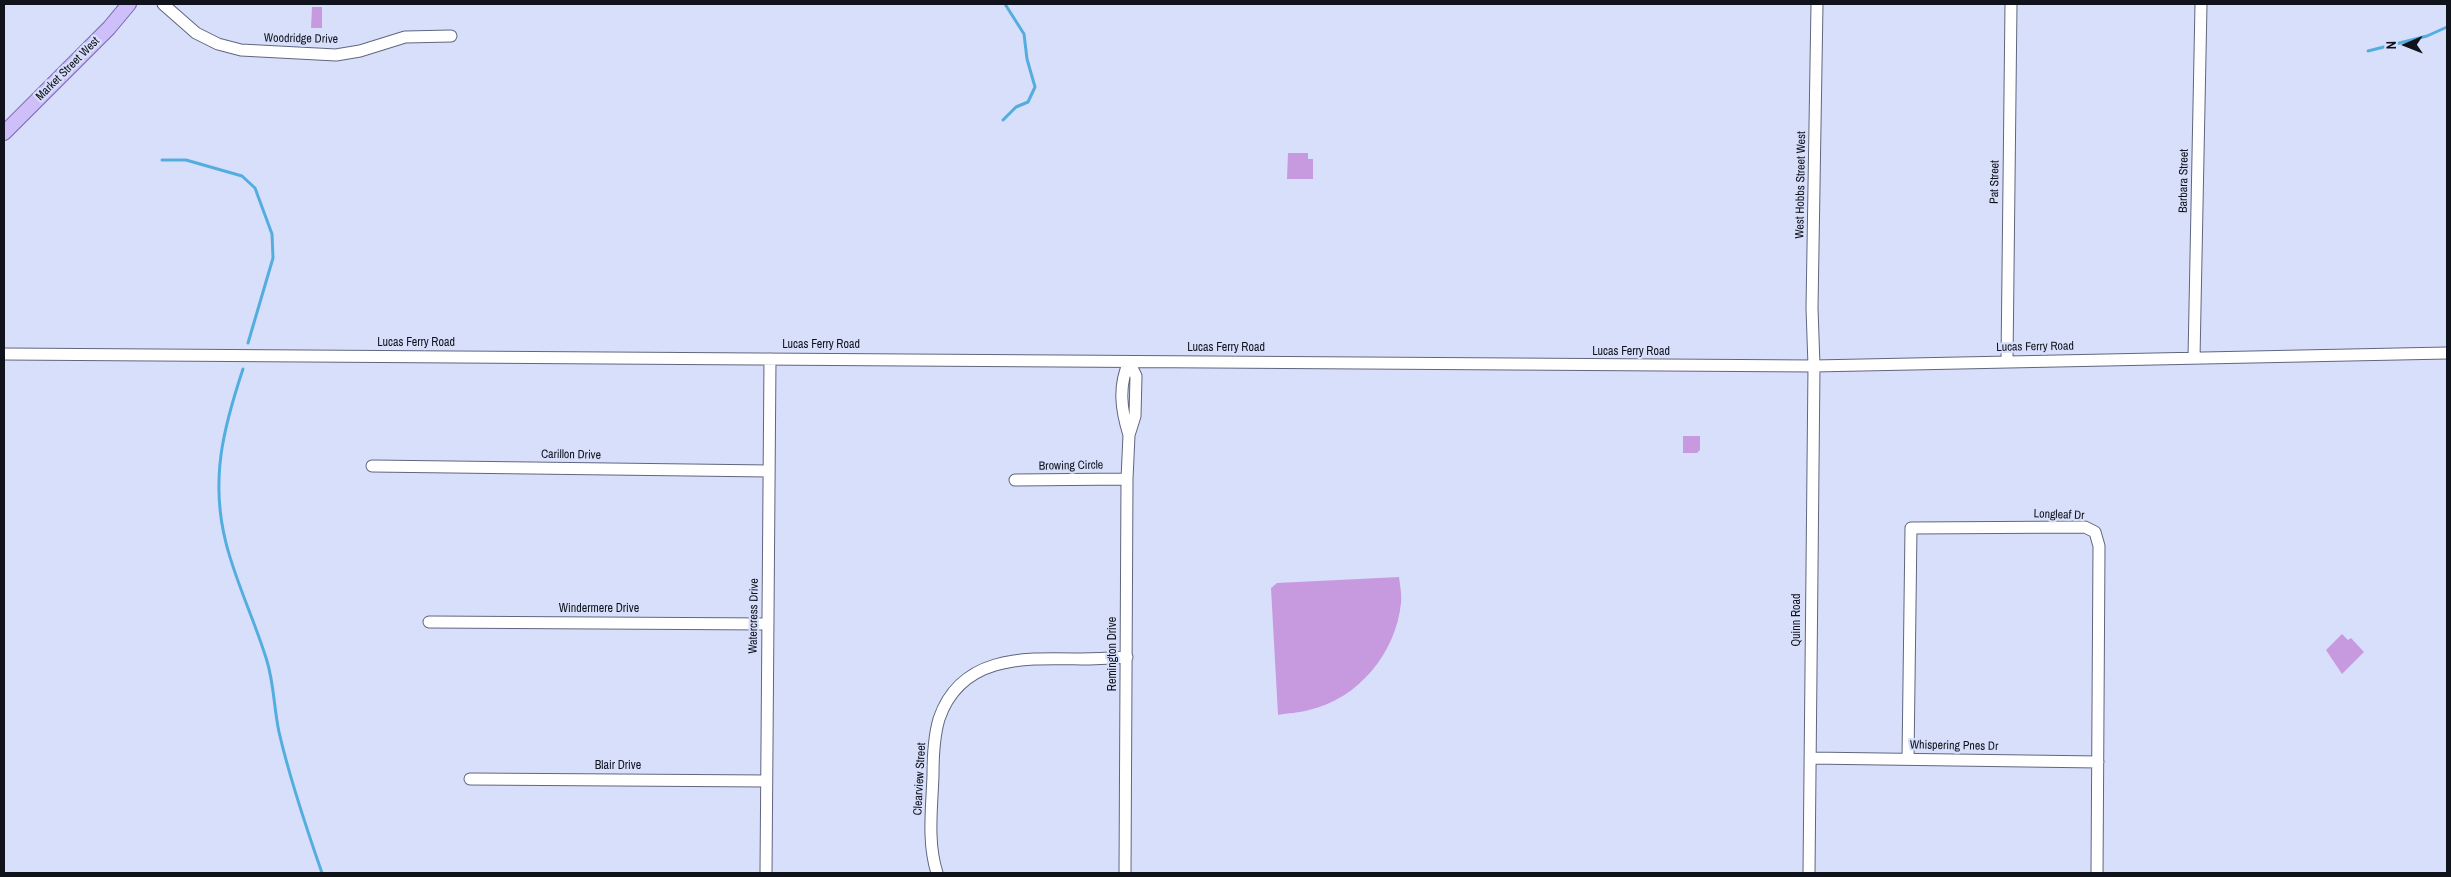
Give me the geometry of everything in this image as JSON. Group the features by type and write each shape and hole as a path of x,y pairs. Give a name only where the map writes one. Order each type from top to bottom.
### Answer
{"main road":[{"name":"Market Street West","path":"4,133 109,28 129,4"}],"street":[{"name":"Woodridge Drive","path":"163,4 196,33 218,44 241,50 336,55 360,51 405,37 450,36"},
{"name":"West Hobbs Street West","path":"1814,366 1812,308 1817,4"},
{"name":"Pat Street","path":"2007,361 2011,4"},
{"name":"Barbara Street","path":"2194,358 2201,4"},
{"name":"Lucas Ferry Road","path":"4,354 1814,366 2447,353"},
{"name":"Watercress Drive","path":"766,873 770,359"},
{"name":"Remington Drive","path":"1124,873 1129,435 1123,415 1121,392 1123,376 1129,362"},
{"name":"Quinn Road","path":"1809,873 1814,366"},
{"name":"Carillon Drive","path":"372,466 769,471"},
{"name":"Browing Circle","path":"1015,480 1127,479"},
{"name":"Longleaf Dr","path":"1908,759 1911,528 2085,527 2095,532 2099,546 2097,873"},
{"name":"Windermere Drive","path":"429,622 768,624"},
{"name":"Clearview Street","path":"937,873 933,861 931,838 933,754 939,718 950,697 958,687 977,672 1012,660 1127,657"},
{"name":"Whispering Pnes Dr","path":"1810,758 2098,762"},
{"name":"Blair Drive","path":"470,779 766,781"}],"shaded area":[{"path":"312,7 322,7 322,28 311,28"},
{"path":"1288,153 1308,153 1308,159 1313,159 1313,179 1287,179"},
{"path":"1683,436 1700,436 1700,450 1697,453 1683,453"},
{"path":"1399,577 1401,600 1398,622 1383,656 1372,671 1343,696 1327,704 1305,711 1278,715 1271,588 1277,583"},
{"path":"2342,634 2348,640 2351,638 2364,652 2342,674 2326,650"}],"waterway":[{"path":"1003,120 1016,107 1028,102 1035,87 1027,59 1024,34 1005,4"},
{"path":"2368,51 2427,36 2447,27"},
{"path":"162,160 186,160 242,176 255,188 272,234 273,258 248,343"},
{"path":"243,369 230,413 221,455 219,476 221,520 230,558 267,661 283,750 322,873"}]}
